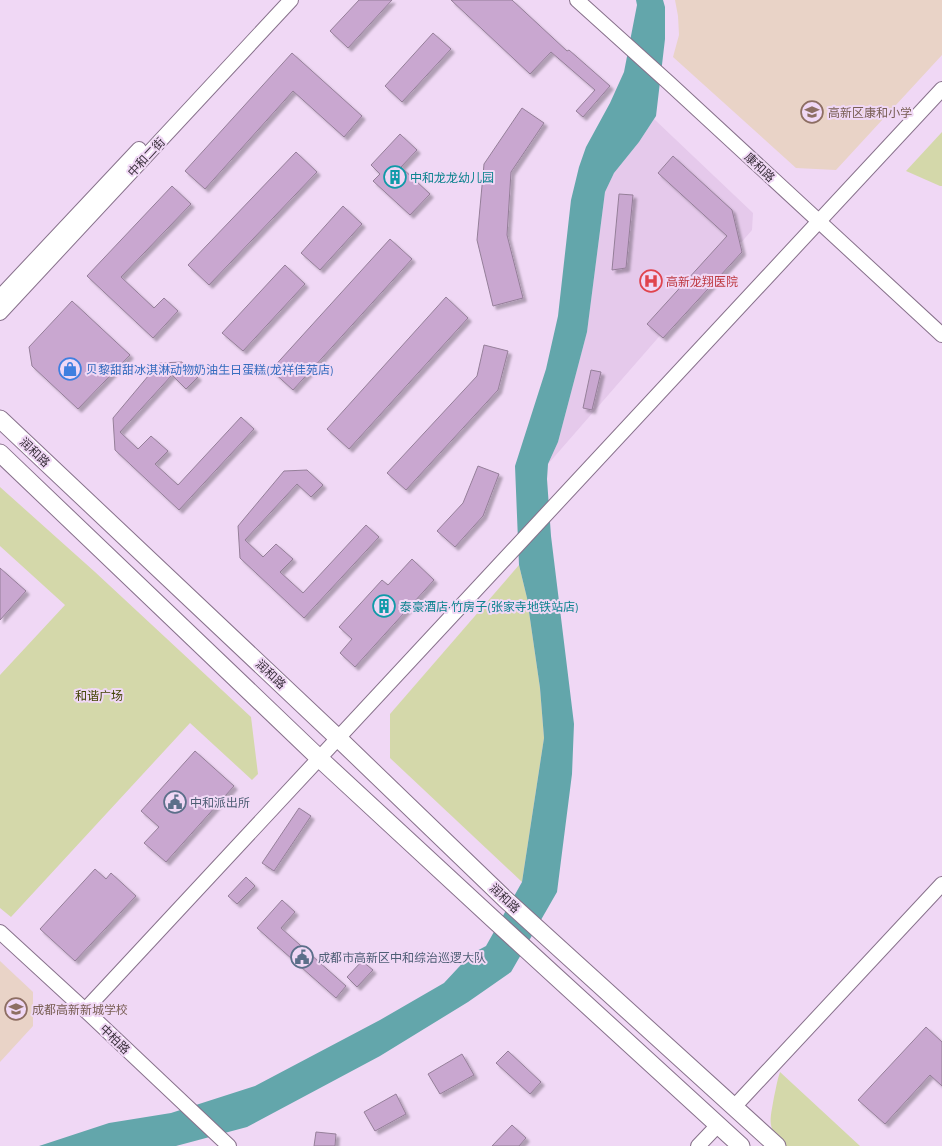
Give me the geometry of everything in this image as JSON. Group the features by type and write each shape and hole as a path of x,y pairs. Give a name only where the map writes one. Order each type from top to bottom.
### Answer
{"main road":[{"name":"润和路","path":"0,419 338,738 505,899 777,1146"},
{"name":"润和路","path":"0,453 320,758 492,919 741,1146"}],"street":[{"name":"中和二街","path":"0,297 279,0"},
{"name":"中和二街","path":"0,313 291,0"},
{"name":"康和路","path":"576,0 669,83 942,335"},
{"path":"85,1010 942,89"},
{"path":"734,1107 942,884"},
{"name":"中柏路","path":"0,932 85,1010 224,1142"},
{"path":"698,1146 718,1125"}],"shaded area":[{"path":"636,0 663,0 665,7 665,39 656,116 639,142 614,173 605,192 587,332 558,442 548,464 547,479 551,536 574,724 572,774 557,892 511,972 468,1002 380,1056 247,1127 176,1146 39,1146 109,1123 171,1113 255,1086 380,1020 444,983 471,954 486,946 522,882 544,738 540,688 527,598 519,565 515,466 546,369 558,316 571,200 579,167 586,147 610,103 624,72 637,5"},
{"name":"高新区康和小学","path":"675,0 942,0 942,55 836,170 796,168 673,57 679,35"},
{"name":"高新龙翔医院","path":"654,119 753,213 752,230 548,464 558,442 587,332 605,192 614,173 639,142"},
{"name":"成都高新新城学校","path":"0,961 33,992 33,1026 0,1062"}],"green space":[{"path":"942,132 942,186 940,186 906,171"},
{"name":"和谐广场","path":"0,487 95,572 251,717 258,774 252,780 190,723 11,917 0,908 0,675 65,605 0,546"},
{"path":"519,565 527,598 540,688 544,738 522,882 390,758 390,714"},
{"path":"780,1072 860,1146 785,1146 775,1134 771,1124 771,1112"}],"building":[{"path":"359,0 392,0 348,48 330,31"},
{"path":"451,0 512,0 567,51 569,50 610,86 583,117 576,111 595,90 551,52 530,74"},
{"path":"433,33 451,49 402,102 385,86"},
{"path":"292,53 362,116 344,137 293,91 205,189 185,171"},
{"path":"522,108 544,123 511,172 507,235 523,298 493,306 477,240 484,164"},
{"name":"中和龙龙幼儿园","path":"400,134 417,150 401,167 430,194 410,215 373,181 380,174 371,165"},
{"path":"296,152 317,172 209,285 188,265"},
{"path":"673,156 732,210 742,252 663,338 647,324 727,236 658,173"},
{"path":"172,186 191,204 121,277 154,308 164,298 178,311 153,338 87,276"},
{"path":"619,194 633,195 626,268 612,270"},
{"path":"343,206 362,224 320,270 301,253"},
{"path":"390,239 412,259 293,390 271,370"},
{"path":"285,265 305,284 243,351 222,333"},
{"path":"446,297 468,318 349,449 327,429"},
{"path":"72,301 130,355 78,409 32,366 29,347"},
{"path":"484,345 508,351 498,390 406,490 387,473 477,376"},
{"path":"182,362 198,377 186,389 172,375 120,432 138,449 151,436 168,451 155,464 178,485 241,417 254,429 179,510 115,450 113,418 159,363"},
{"path":"591,370 601,372 592,410 583,408"},
{"path":"478,466 499,474 483,516 455,547 437,531 463,503"},
{"path":"307,470 323,485 311,497 297,484 245,540 263,557 276,544 293,559 280,572 303,593 366,525 379,537 304,618 240,558 238,526 284,471"},
{"name":"泰豪酒店·竹房子(张家寺地铁站店)","path":"412,559 434,580 355,667 340,653 352,639 339,627 382,580 388,585"},
{"path":"0,568 26,591 0,620"},
{"path":"195,751 234,786 166,862 144,843 159,827 141,811"},
{"path":"299,808 311,816 274,871 262,863"},
{"path":"95,869 106,879 111,873 136,896 75,961 40,929"},
{"path":"246,877 255,886 237,904 228,896"},
{"name":"成都市高新区中和综治巡逻大队","path":"282,900 295,912 281,928 346,986 336,998 257,928"},
{"path":"362,961 373,970 357,987 347,977"},
{"path":"926,1027 942,1042 942,1086 930,1075 885,1124 858,1100"},
{"path":"508,1051 541,1082 530,1094 496,1063"},
{"path":"462,1054 474,1075 440,1094 428,1074"},
{"path":"396,1094 406,1114 375,1131 364,1112"},
{"path":"512,1125 526,1138 519,1146 492,1146"},
{"path":"316,1132 336,1134 335,1146 314,1146"}],"place":[{"name":"高新区康和小学","path":"812,112"},
{"name":"中和龙龙幼儿园","path":"395,177"},
{"name":"高新龙翔医院","path":"651,281"},
{"name":"贝黎甜甜冰淇淋动物奶油生日蛋糕(龙祥佳苑店)","path":"70,369"},
{"name":"泰豪酒店·竹房子(张家寺地铁站店)","path":"384,606"},
{"name":"中和派出所","path":"175,802"},
{"name":"成都市高新区中和综治巡逻大队","path":"302,957"},
{"name":"成都高新新城学校","path":"16,1009"}]}
